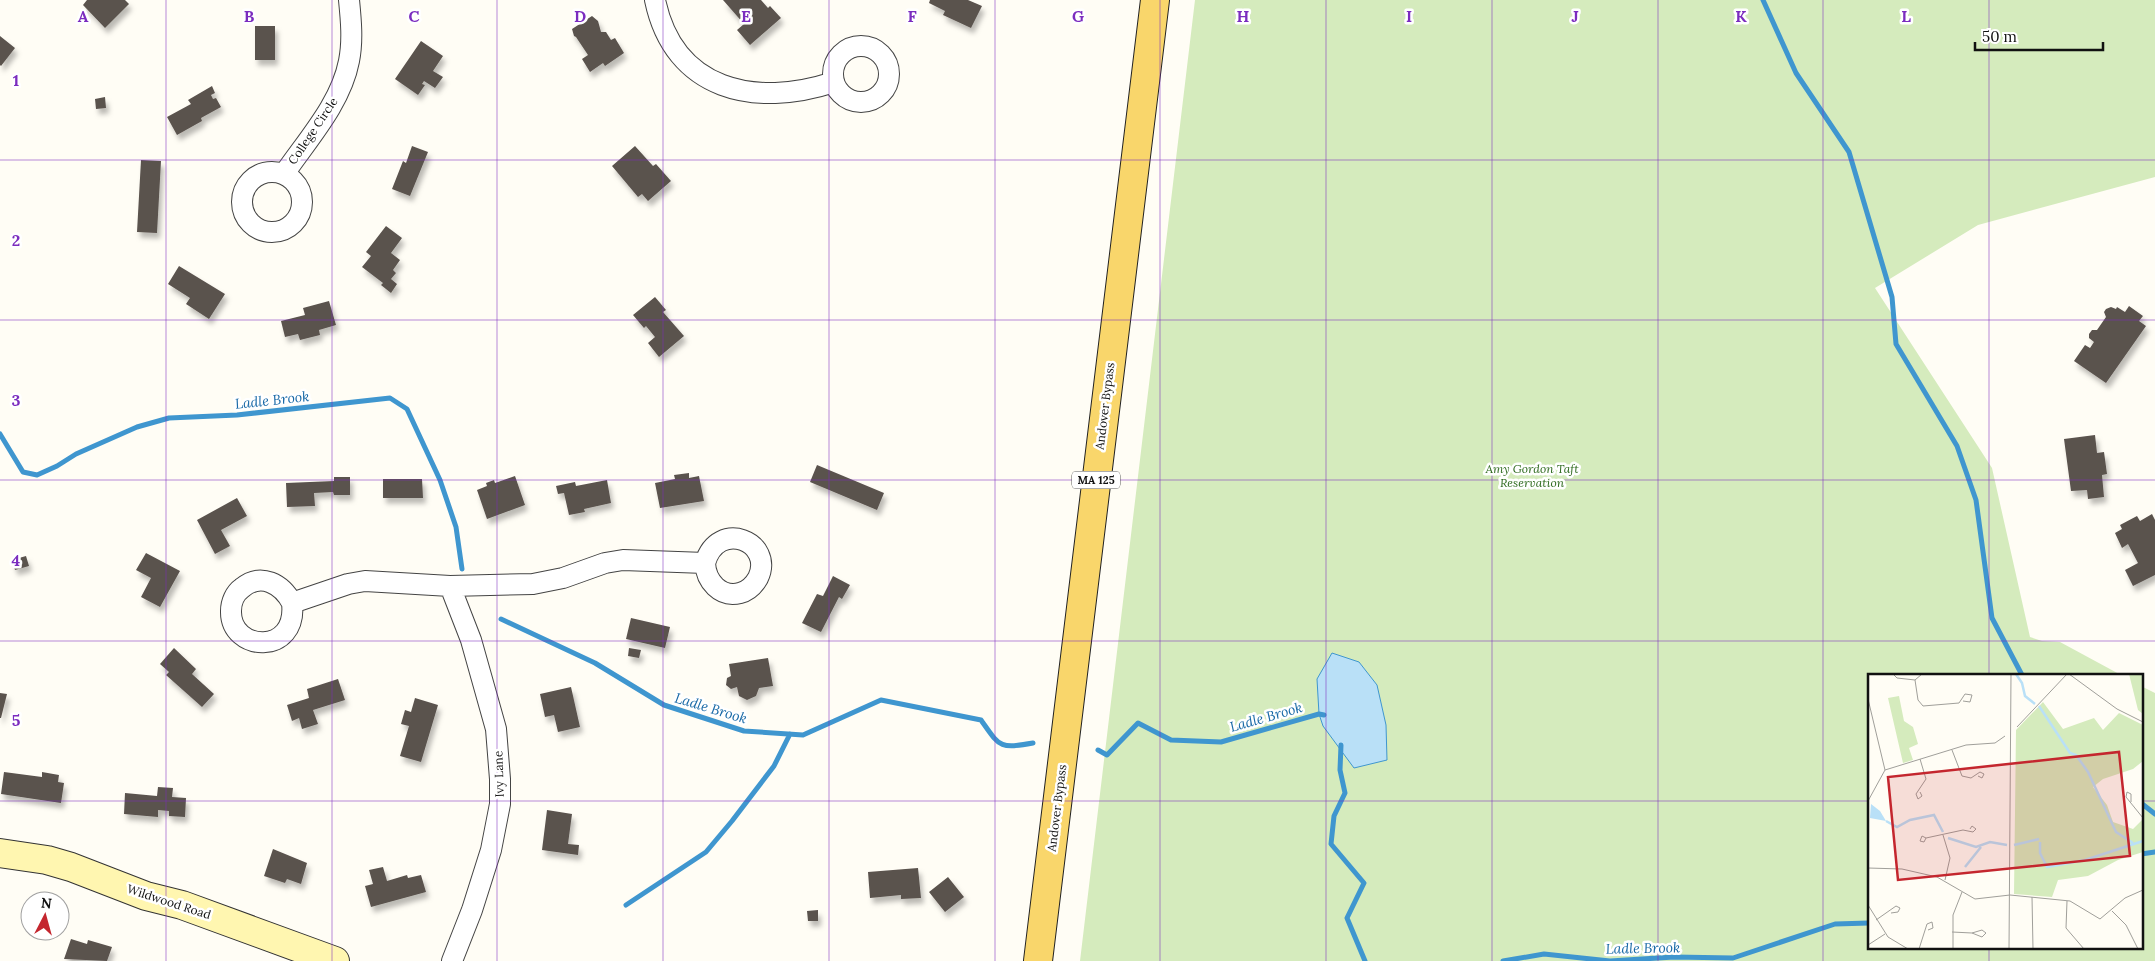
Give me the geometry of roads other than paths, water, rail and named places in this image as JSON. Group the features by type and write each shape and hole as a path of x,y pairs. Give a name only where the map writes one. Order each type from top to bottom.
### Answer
{"main road":[{"name":"Andover Bypass","path":"1038,961 1155,0"}],"street":[{"name":"College Circle","path":"284,174 329,110 345,78 352,41 349,0"},
{"path":"655,0 663,29 673,46 683,60 712,81 746,92 763,94 798,92 834,82"},
{"path":"292,603 348,584 365,581 450,586 533,584 563,578 605,563 623,560 705,562"},
{"name":"Ivy Lane","path":"450,586 471,640 496,729 500,779 500,804 491,850 472,910 452,961"},
{"name":"Wildwood Road","path":"0,853 47,860 71,867 146,896 182,905 334,961"}],"water":[{"path":"1332,653 1359,662 1377,685 1386,725 1387,760 1354,768 1323,726 1319,714 1317,679"}],"waterway":[{"path":"1763,0 1796,73 1849,152 1892,297 1896,344 1957,446 1976,500 1992,618 2021,674"},
{"name":"Ladle Brook","path":"0,434 23,472 37,475 57,466 76,454 137,427 169,418 237,415 390,398 407,409 440,480 456,527 462,569"},
{"name":"Ladle Brook","path":"501,619 595,663 664,705 744,731 803,735 881,700 981,720 992,736 1001,744 1013,746 1033,743"},
{"name":"Ladle Brook","path":"1098,750 1107,755 1138,723 1171,740 1221,742 1319,714 1324,715"},
{"path":"626,905 706,852 774,766 790,734"},
{"name":"Ladle Brook","path":"1341,745 1340,770 1345,793 1334,816 1331,844 1364,883 1347,918 1365,961"},
{"path":"2142,804 2155,814"},
{"name":"Ladle Brook","path":"2142,854 2155,852"},
{"name":"Ladle Brook","path":"1503,961 1544,954 1610,961 1674,957 1733,958 1835,924 1868,923"}],"park label":[{"name":"Amy Gordon Taft Reservation","path":"1532,476"}]}
